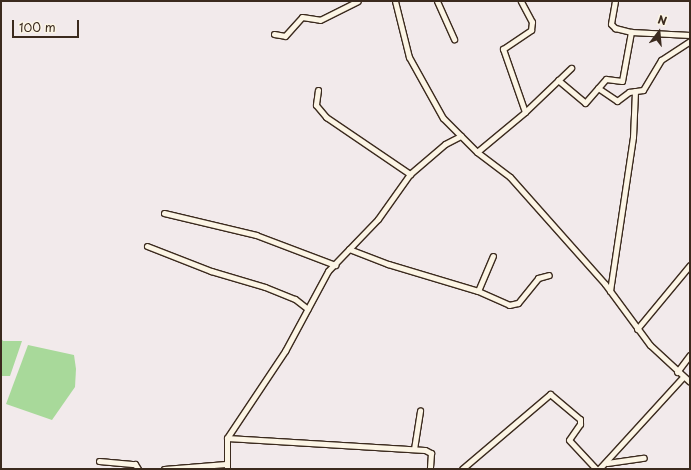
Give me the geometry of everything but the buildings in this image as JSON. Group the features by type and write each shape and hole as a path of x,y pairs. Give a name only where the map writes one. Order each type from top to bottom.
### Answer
{"street":[{"path":"274,34 284,36 302,18 320,20 358,1"},
{"path":"396,1 409,57 436,108 477,152 510,177 610,291 637,328 677,372 690,382"},
{"path":"437,1 454,39"},
{"path":"521,1 532,22 531,30 503,49 525,112"},
{"path":"615,1 612,27 631,32 690,35"},
{"path":"558,80 582,103 587,102 608,78 619,81 624,79 631,32"},
{"path":"598,88 616,101 635,91 645,88 661,60 690,42"},
{"path":"477,152 525,112 571,68"},
{"path":"318,90 316,104 326,117 410,174"},
{"path":"610,291 633,137 635,91"},
{"path":"164,469 227,466 227,438 285,351 328,271 386,210 410,174 445,144 461,136"},
{"path":"164,213 256,235 335,265"},
{"path":"147,246 211,271 265,287 295,300 308,310"},
{"path":"349,249 388,264 478,291 513,305 518,303 538,278 549,275"},
{"path":"478,291 493,256"},
{"path":"637,328 690,265"},
{"path":"677,372 690,355"},
{"path":"599,469 607,463 683,377"},
{"path":"462,469 550,394 580,419 580,424 569,440 596,469"},
{"path":"414,449 420,410"},
{"path":"227,438 425,450 431,453 430,469"},
{"path":"607,463 644,458"},
{"path":"99,461 135,464 138,469"}],"green space":[{"path":"1,338 3,341 22,341 10,376 1,376"},
{"path":"28,345 74,355 76,369 75,387 52,420 6,404"}]}
